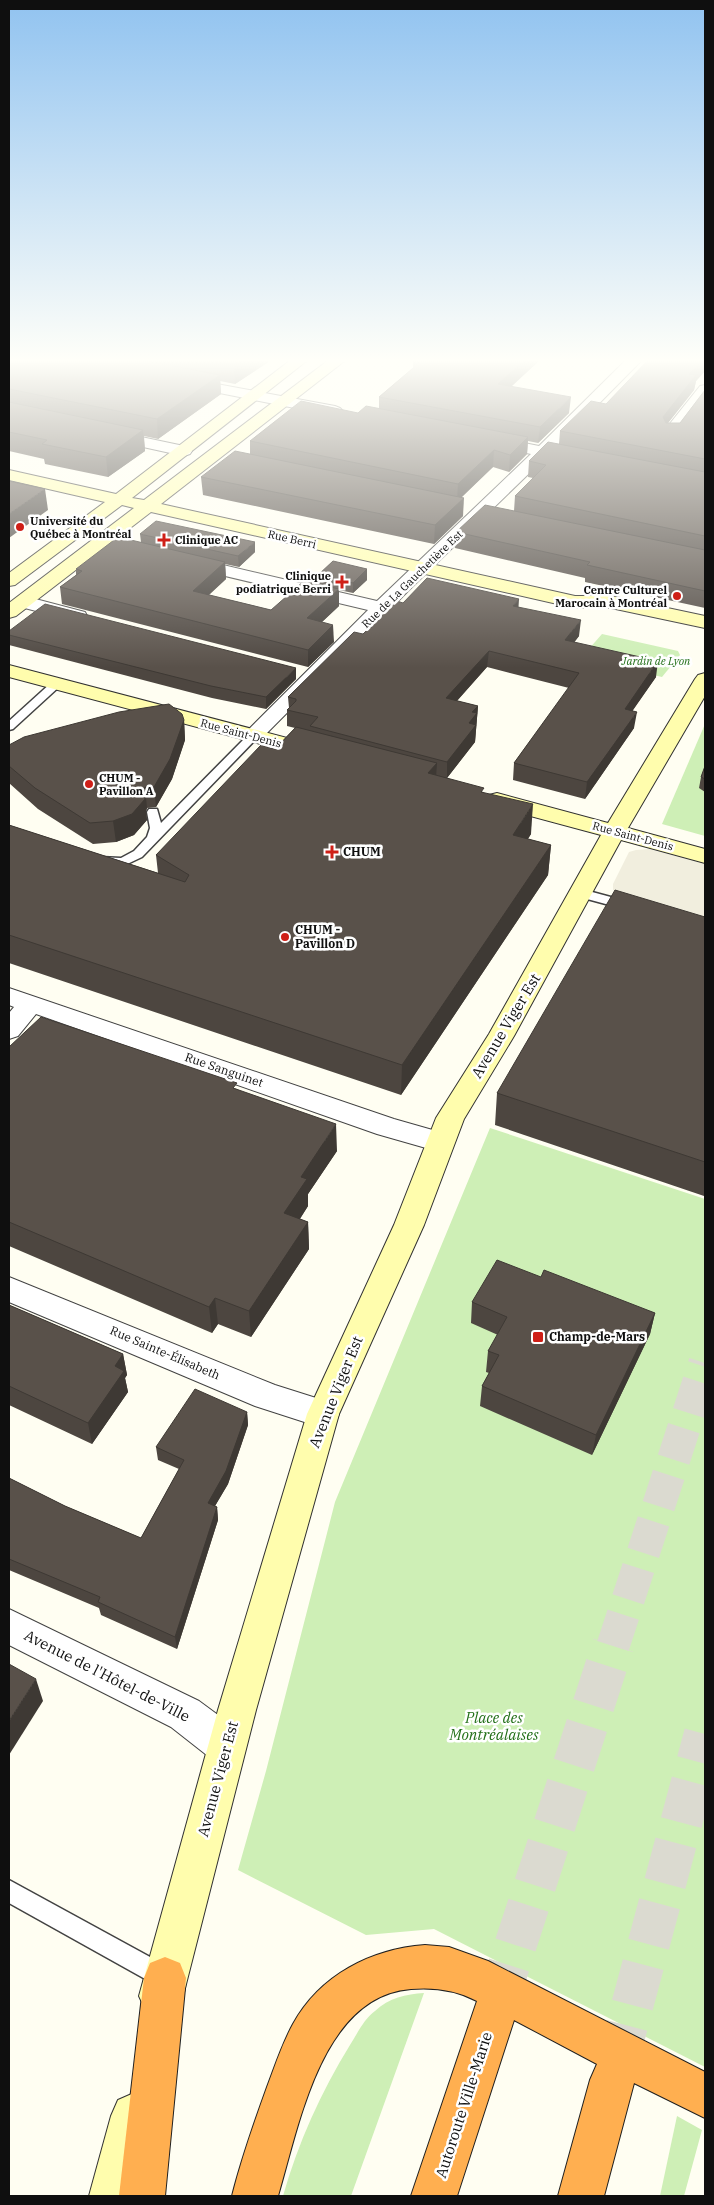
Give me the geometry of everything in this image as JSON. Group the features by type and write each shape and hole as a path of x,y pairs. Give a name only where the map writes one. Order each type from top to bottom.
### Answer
{"highway":[{"path":"255,2196 280,2113 310,2038 321,2020 348,1992 376,1975 392,1969 423,1965 456,1969 705,2096"},
{"path":"142,2196 165,1978"},
{"name":"Autoroute Ville-Marie","path":"434,2196 494,2014"},
{"path":"581,2196 612,2080"}],"main road":[{"path":"9,581 169,462"},
{"path":"16,607 206,462"},
{"name":"Rue Berri","path":"9,475 575,602 611,602 705,622"},
{"name":"Rue Berri","path":"575,602 602,615 694,636 705,636"},
{"name":"Rue Saint-Denis","path":"9,671 332,758"},
{"name":"Avenue Viger Est","path":"112,2196 138,2100 165,1978 227,1746 323,1414 409,1225 450,1118 501,1036 615,831 705,679"},
{"name":"Rue Saint-Denis","path":"479,795 705,856"}],"street":[{"name":"Rue de La Gauchetière Est","path":"253,736 381,608 533,462"},
{"path":"461,509 502,518"},
{"path":"102,542 126,547"},
{"path":"169,557 381,608"},
{"path":"16,607 92,620"},
{"path":"296,671 315,676"},
{"path":"9,1030 20,1000"},
{"name":"Rue Sanguinet","path":"20,1000 387,1127 440,1142"},
{"name":"Rue Sainte-Élisabeth","path":"9,1289 267,1396 323,1414"},
{"name":"Avenue de l'Hôtel-de-Ville","path":"9,1626 185,1714 227,1746"}],"lane":[{"path":"9,727 56,684"},
{"path":"93,857 123,862 138,854 253,736"},
{"path":"153,812 156,828 154,839"},
{"path":"581,893 643,910"},
{"path":"9,1891 165,1978"}],"green space":[{"name":"Jardin de Lyon","path":"602,634 678,651 680,655 662,677 581,658"},
{"path":"705,724 705,836 662,824"},
{"name":"Place des Montréalaises","path":"490,1128 705,1199 705,2067 434,1929 366,1935 238,1870 266,1771 335,1502"},
{"path":"424,1993 351,2196 283,2196 303,2137 320,2099 364,2022 371,2014 392,2000 411,1994"},
{"path":"677,2116 702,2130 684,2196 660,2196"}],"shaded area":[{"path":"649,849 705,864 705,917 613,890 613,884 629,852"}],"building":[{"path":"221,462 288,462 464,498 435,525 201,477"},
{"path":"351,462 481,462 458,484"},
{"path":"533,462 652,462 705,472 705,536 515,496 546,465"},
{"path":"9,481 45,489 9,514"},
{"path":"485,505 705,550 705,591 587,565 590,562 456,532"},
{"path":"156,521 255,542 238,556 140,534"},
{"path":"118,537 225,562 193,591 271,610 304,581 339,589 307,618 333,625 308,650 60,587 82,571 76,569"},
{"path":"333,561 367,569 353,583 318,575"},
{"path":"427,578 519,599 513,606 581,620 565,640 658,661 625,709 637,712 587,782 514,763 579,673 489,651 446,698 478,706 472,712 477,713 469,723 476,725 447,762 310,726 318,717 287,710 296,701 296,699 288,697 354,632 363,634 397,601 403,603"},
{"path":"45,604 296,668 266,697 211,686 9,635 9,631"},
{"name":"CHUM - Pavillon A","path":"169,704 182,714 184,720 170,759 154,787 145,787 143,792 145,799 132,814 113,821 90,823 35,788 9,766 9,745 24,737 119,712"},
{"name":"CHUM - Pavillon D","path":"296,727 437,763 428,773 484,788 481,792 533,804 513,835 551,845 402,1065 9,935 9,825 185,882 189,875 156,855 261,745 275,749"},
{"path":"705,766 705,779 701,777"},
{"path":"615,890 705,917 705,1162 497,1093"},
{"path":"41,1017 237,1083 233,1088 336,1124 301,1177 307,1179 284,1213 308,1222 249,1311 215,1298 209,1307 9,1222 9,1047"},
{"path":"497,1260 541,1277 544,1270 655,1313 596,1435 482,1386 499,1355 488,1351 507,1317 472,1302"},
{"path":"9,1305 123,1354 115,1366 124,1371 88,1423 9,1386"},
{"path":"195,1389 247,1412 226,1471 208,1503 217,1507 175,1637 98,1602 100,1597 9,1559 9,1478 65,1506 141,1538 184,1460 156,1447"},
{"path":"9,1664 36,1679 9,1721"}],"tunnel":[{"path":"613,1646 705,1363"},
{"path":"496,2005 613,1645"},
{"path":"616,2066 705,1734"}],"place":[{"name":"Université du Québec à Montréal","path":"20,527"},
{"name":"Clinique AC","path":"164,540"},
{"name":"Clinique podiatrique Berri","path":"342,582"},
{"name":"Centre Culturel Marocain à Montréal","path":"677,596"},
{"name":"CHUM - Pavillon A","path":"89,784"},
{"name":"CHUM","path":"332,852"},
{"name":"CHUM - Pavillon D","path":"285,937"},
{"name":"Champ-de-Mars","path":"538,1337"}]}
